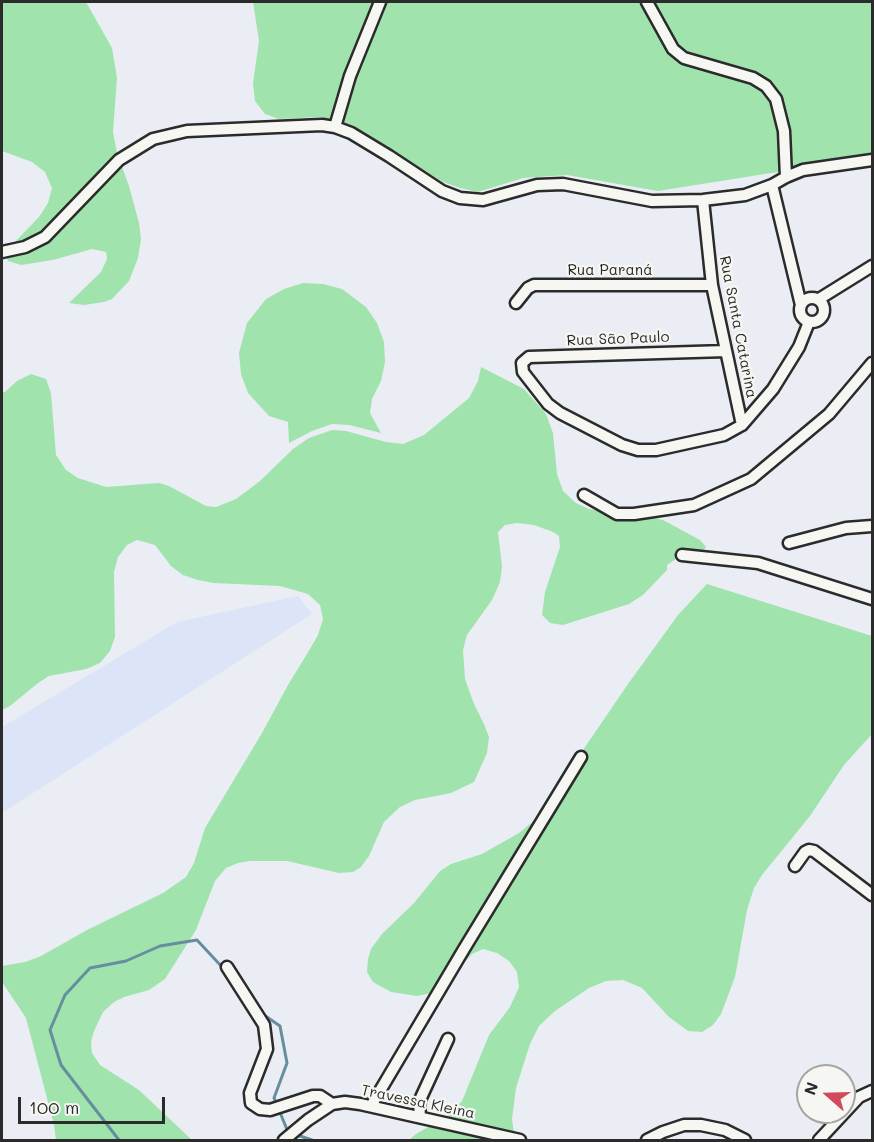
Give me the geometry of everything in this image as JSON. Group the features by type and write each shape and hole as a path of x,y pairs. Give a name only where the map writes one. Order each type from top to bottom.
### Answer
{"street":[{"path":"335,127 350,76 380,2"},
{"path":"647,2 673,49 684,58 753,78 766,86 776,99 784,131 786,177"},
{"path":"2,252 25,247 45,237 119,160 153,139 187,131 322,125 335,127 379,150 442,191 460,198 483,200 537,185 563,184 652,201 703,200 745,195 803,170 873,160"},
{"path":"772,185 802,317 809,322 818,321 823,315 824,306 819,299"},
{"name":"Rua Santa Catarina","path":"703,200 712,285 742,425"},
{"path":"801,305 807,299 819,299 873,266"},
{"name":"Rua Paraná","path":"516,303 528,288 534,285 712,285"},
{"path":"742,425 773,389 799,347 809,322"},
{"name":"Rua São Paulo","path":"726,351 529,357 522,363 523,372 548,404 560,413 622,445 638,450 656,450 724,435 742,425"},
{"path":"584,495 616,514 634,514 694,505 752,479 829,414 873,363"},
{"path":"789,543 846,528 873,526"},
{"path":"682,555 758,563 873,599"},
{"path":"371,1106 581,758"},
{"path":"795,866 805,852 814,851 873,895"},
{"name":"Travessa Kleina","path":"227,968 264,1025 267,1049 250,1093 251,1103 260,1109 270,1110 313,1096 320,1096 332,1104 345,1102 371,1106 520,1140"},
{"path":"420,1118 419,1102 448,1039"},
{"path":"819,1140 859,1097 873,1091"},
{"path":"285,1140 308,1120 332,1104"},
{"path":"647,1140 684,1125 701,1125 725,1130 746,1140"}],"shaded area":[{"path":"298,596 312,614 2,813 2,727 177,622"}],"green space":[{"path":"2,2 86,2 112,48 117,78 113,132 117,153 139,223 141,239 138,258 129,281 112,299 104,302 84,305 69,303 101,272 107,259 106,252 92,249 53,260 21,265 8,261 6,256 11,246 39,217 48,203 52,188 45,172 32,162 2,151"},
{"path":"253,2 872,2 872,157 658,191 567,175 523,178 478,192 460,188 443,182 364,133 329,119 319,117 279,119 265,114 255,101 253,83 259,41"},
{"path":"303,283 323,284 342,289 366,307 377,323 384,342 385,362 381,381 372,399 370,413 381,433 349,425 332,424 289,443 288,422 269,416 248,393 241,374 239,353 247,323 266,299 284,289"},
{"path":"481,367 524,389 546,414 553,433 557,474 563,491 576,503 589,509 618,515 647,516 663,520 700,540 706,547 701,553 676,559 667,565 667,570 643,595 629,604 563,625 550,623 542,615 545,592 560,547 559,536 534,525 517,523 505,525 498,532 502,566 500,582 492,600 467,635 463,650 465,679 489,737 487,753 474,782 451,793 415,800 400,807 384,822 369,856 361,867 353,872 339,873 287,861 250,861 226,868 215,881 196,930 165,979 149,990 114,1002 103,1012 91,1042 92,1053 100,1065 139,1090 192,1140 56,1140 26,1018 2,982 2,966 25,962 41,956 89,929 163,893 186,877 194,863 205,828 318,635 323,619 320,605 308,594 280,586 213,583 198,580 183,575 171,566 155,545 137,540 127,545 118,557 114,572 115,637 110,651 100,663 86,669 49,676 2,710 2,392 31,374 46,379 51,393 56,455 66,470 78,478 106,487 159,483 206,506 216,507 236,499 260,481 293,449 309,438 332,430 403,444 424,435 469,398 478,381"},
{"path":"707,584 872,636 872,734 844,765 810,816 754,888 747,910 735,977 721,1014 713,1025 702,1032 688,1031 669,1017 642,988 623,980 606,981 589,988 555,1011 539,1026 530,1044 516,1088 512,1119 515,1140 411,1140 416,1134 449,1115 462,1101 489,1035 510,1007 519,987 517,972 509,961 497,953 483,949 472,954 446,983 431,993 417,996 391,992 373,982 367,972 371,949 440,871 451,864 482,854 519,833 536,819 678,615"}],"waterway":[{"path":"119,1140 61,1065 50,1030 65,995 90,968 126,961 160,946 197,940 223,968"},
{"path":"261,1013 280,1026 287,1063 274,1098 277,1104"},
{"path":"279,1110 288,1132"},
{"path":"294,1134 312,1140"}]}
